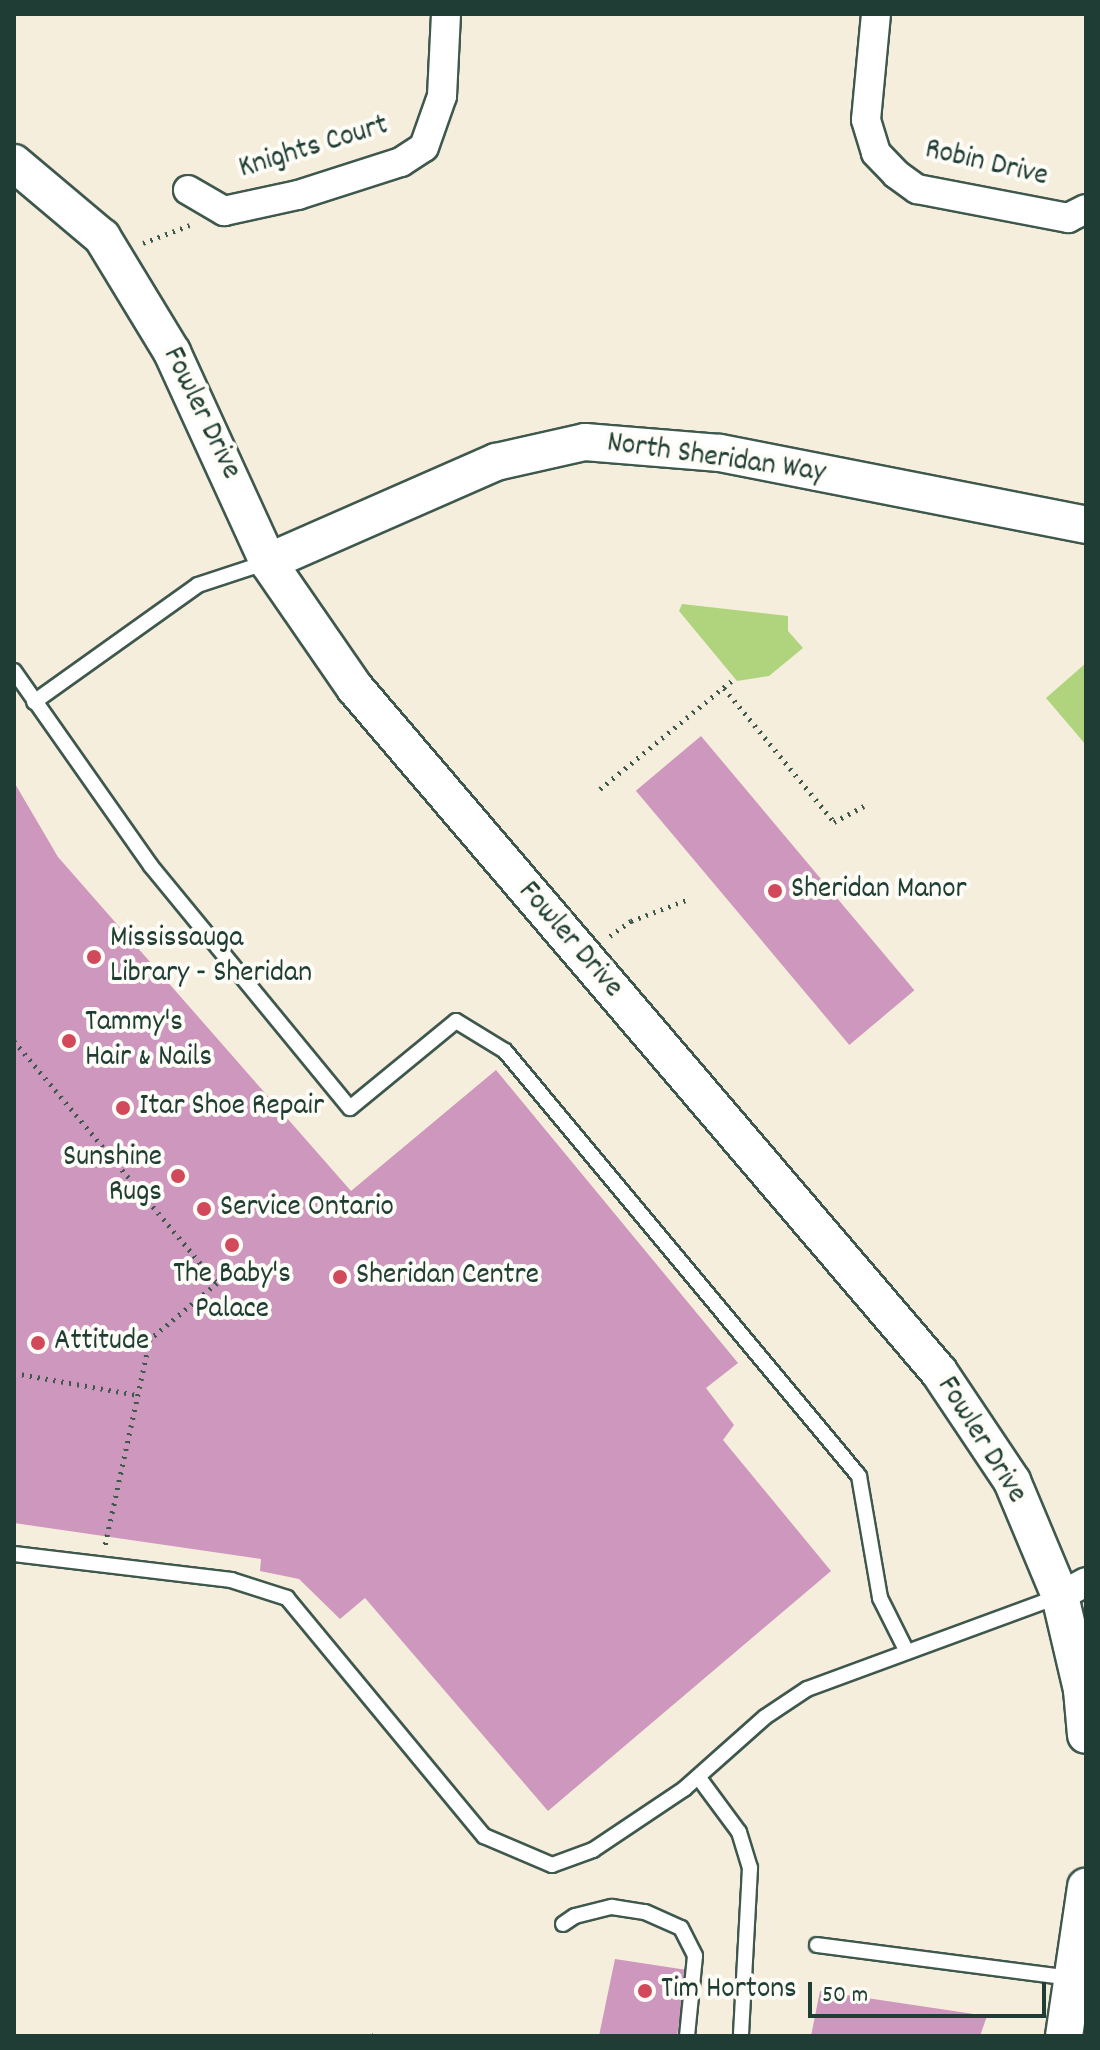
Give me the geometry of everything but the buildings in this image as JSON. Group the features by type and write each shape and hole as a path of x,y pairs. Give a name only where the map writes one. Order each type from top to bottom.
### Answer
{"street":[{"name":"Knights Court","path":"188,190 224,211 312,191 401,162 424,147 442,96 446,14"},
{"name":"Robin Drive","path":"876,14 866,120 876,153 896,174 917,189 1068,218 1086,209"},
{"name":"Fowler Drive","path":"14,163 102,237 172,352 268,562 355,688 939,1372 1012,1481 1073,1589 1086,1735"},
{"name":"North Sheridan Way","path":"268,562 496,462 585,442 720,453 1086,525"},
{"path":"1064,2036 1086,1888"}],"lane":[{"path":"34,702 198,585 268,562"},
{"path":"14,671 151,866 350,1108 456,1021 505,1051 859,1476 880,1598 907,1652"},
{"path":"14,1554 231,1580 287,1598 484,1836 552,1865 593,1850 699,1778 765,1717 807,1689 1073,1589"},
{"path":"699,1778 739,1832 750,1868 741,2036"},
{"path":"563,1924 575,1916 612,1907 645,1912 681,1928 695,1956 687,2036"},
{"path":"817,1945 1073,1979"}],"path":[{"path":"113,255 224,211"},
{"path":"600,789 734,679"},
{"path":"724,688 834,822 864,806"},
{"path":"582,955 631,921 689,899"},
{"path":"14,1041 217,1283 150,1339 106,1536 104,1567"},
{"path":"14,1373 138,1395"}],"green space":[{"path":"682,604 788,616 788,631 803,648 769,676 737,681 679,611"},
{"path":"1086,663 1086,745 1046,698"}],"place":[{"name":"Sheridan Manor","path":"775,891"},
{"name":"Mississauga Library - Sheridan","path":"94,957"},
{"name":"Tammy's Hair & Nails","path":"69,1041"},
{"name":"Itar Shoe Repair","path":"123,1108"},
{"name":"Sunshine Rugs","path":"178,1176"},
{"name":"Service Ontario","path":"204,1209"},
{"name":"The Baby's Palace","path":"232,1245"},
{"name":"Sheridan Centre","path":"340,1277"},
{"name":"Attitude","path":"38,1343"},
{"name":"Tim Hortons","path":"645,1991"}]}
